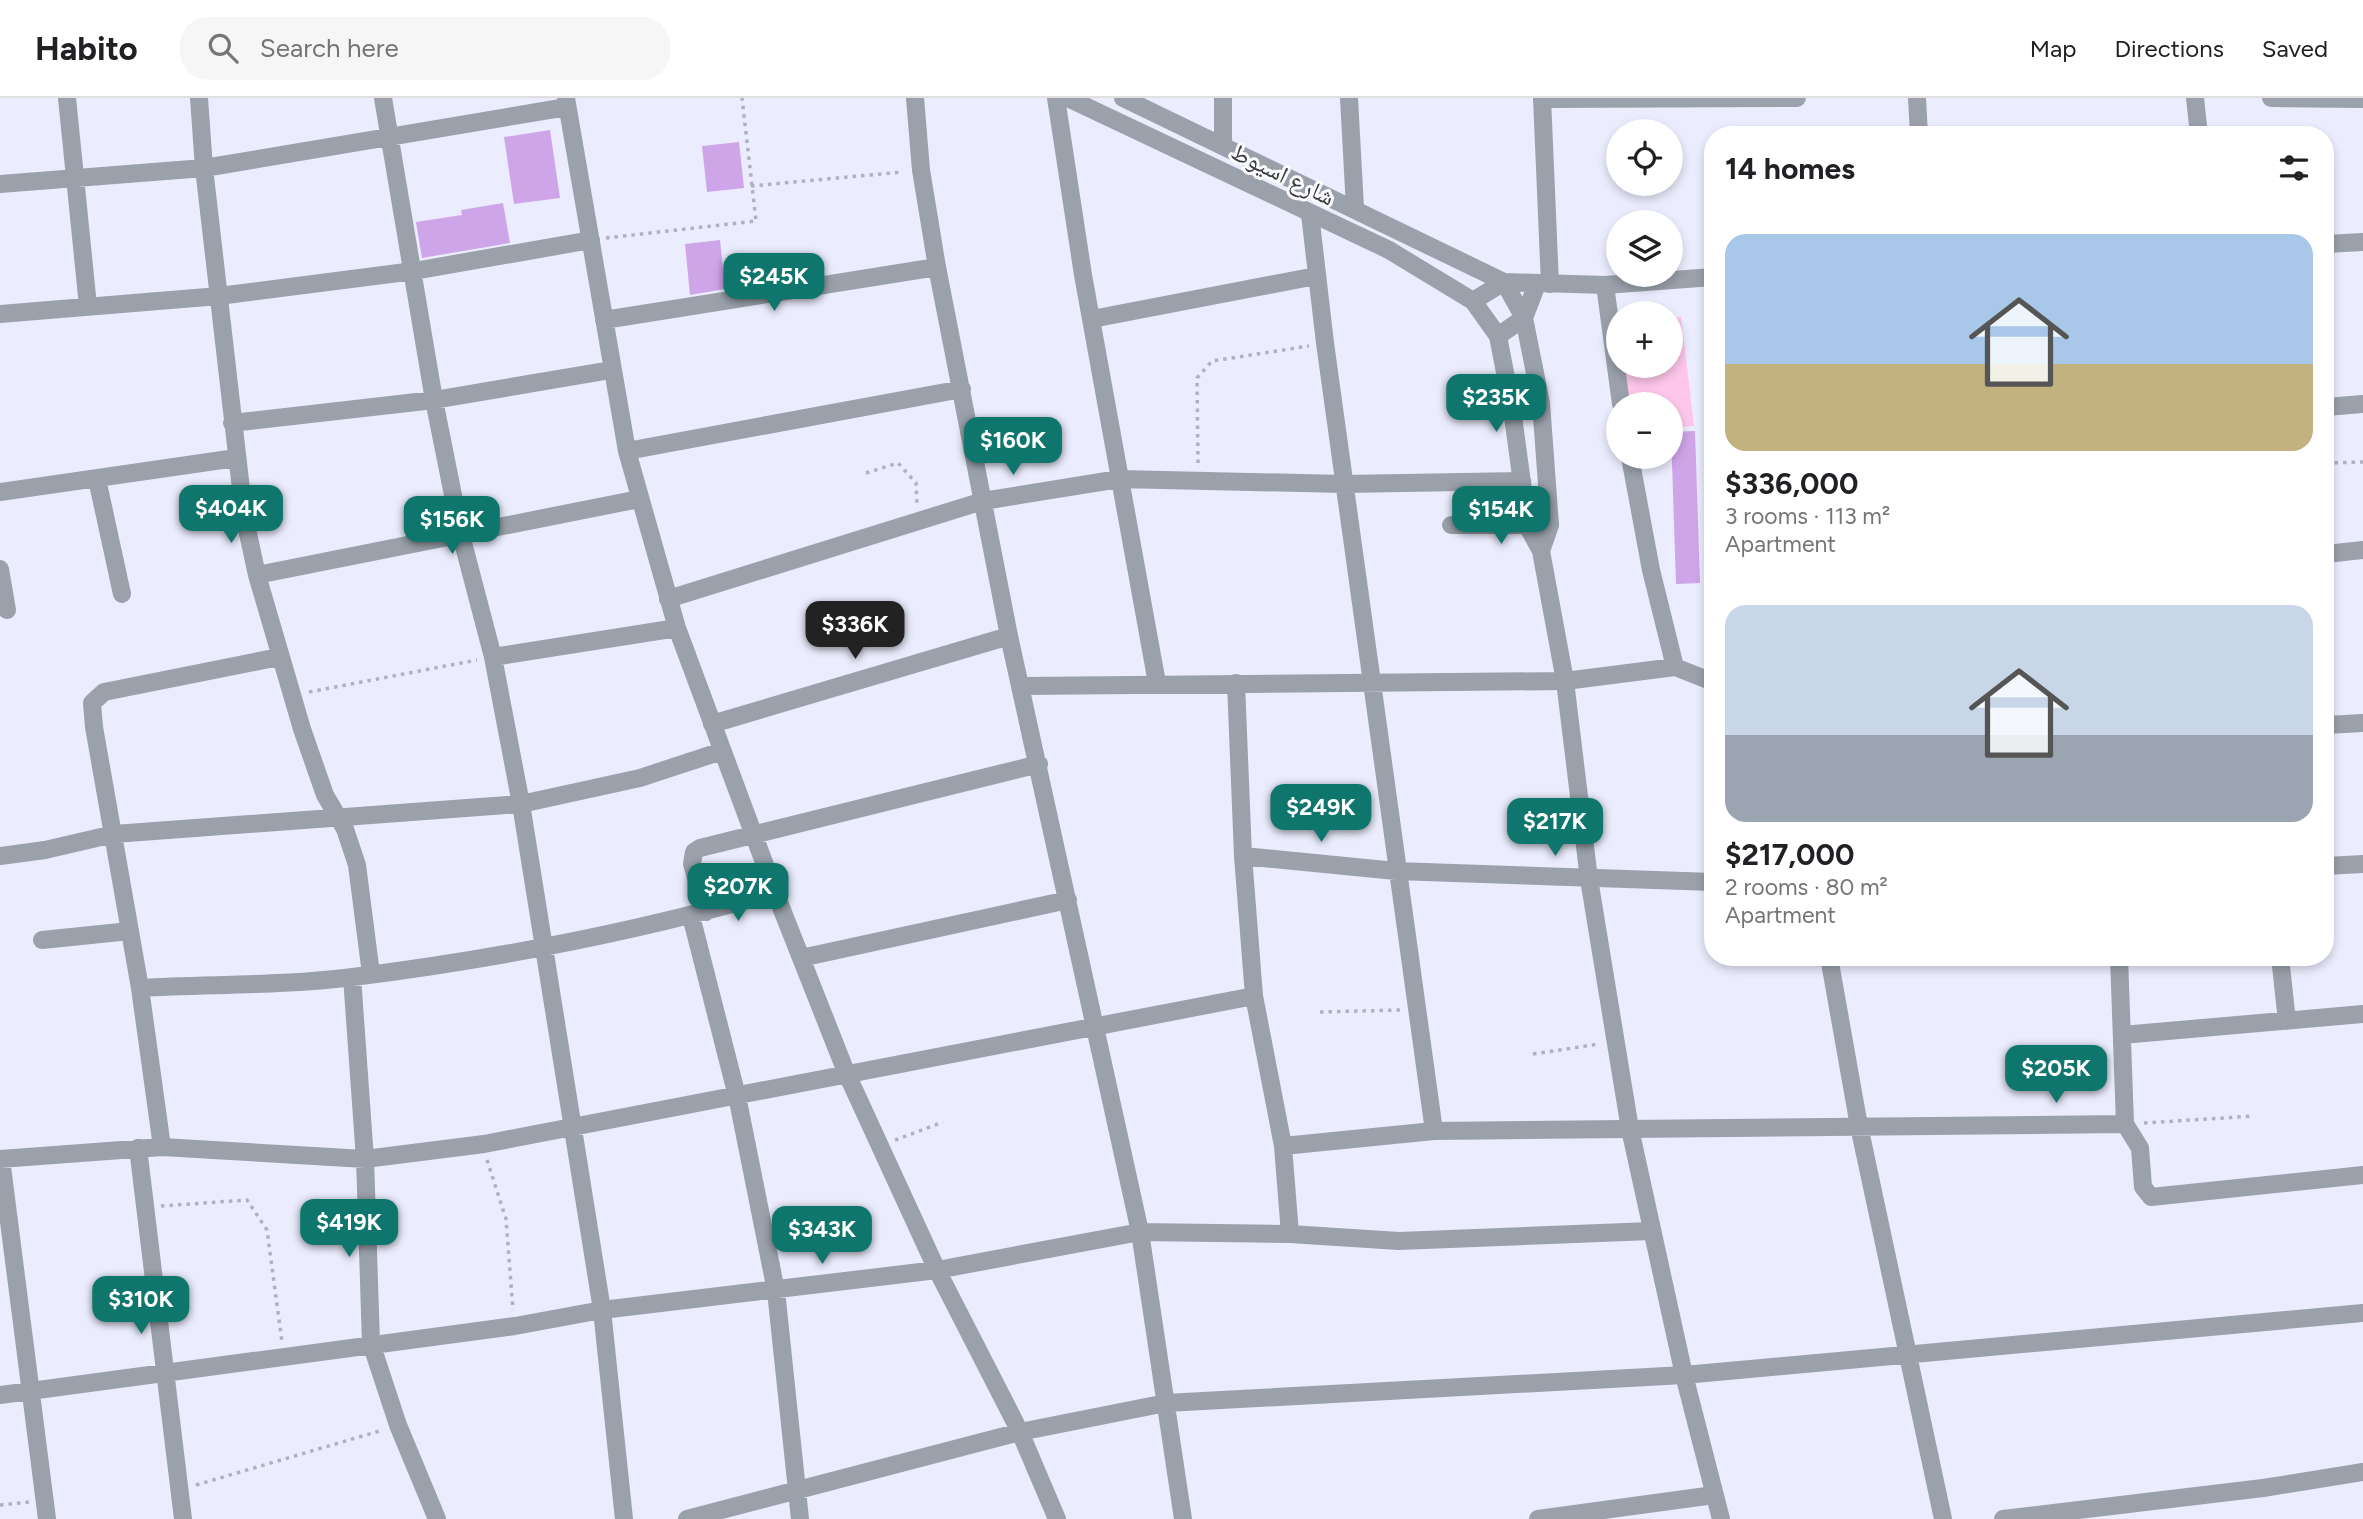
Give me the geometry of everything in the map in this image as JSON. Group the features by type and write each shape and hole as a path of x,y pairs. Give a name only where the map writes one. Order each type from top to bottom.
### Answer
{"street":[{"path":"66,98 88,306"},
{"path":"199,98 204,168 236,458 257,575 279,657 318,778 338,817 357,864 371,974"},
{"path":"383,98 414,271 433,400 461,535 493,657 521,804 602,1311 624,1519"},
{"path":"915,98 921,170 937,267 1009,636 1140,1232 1183,1519"},
{"path":"1056,98 1067,184 1157,683"},
{"name":"شارع اسيوط","path":"1068,98 1389,250 1473,301"},
{"name":"شارع اسيوط","path":"1123,98 1504,282"},
{"path":"1223,98 1223,145"},
{"path":"1349,98 1355,208"},
{"path":"1498,336 1524,318 1544,284 1542,98 1797,98"},
{"path":"1917,98 1919,126"},
{"path":"2195,98 2198,126"},
{"path":"2271,98 2363,99"},
{"path":"0,184 204,168 390,138 566,103 627,451 677,628 775,892 846,1072 937,1270 1020,1432 1057,1519"},
{"path":"1310,214 1344,484 1374,684 1396,871 1434,1131"},
{"path":"0,314 219,296 414,271 591,240"},
{"path":"2334,244 2363,242"},
{"path":"604,320 937,267"},
{"path":"1092,319 1316,276"},
{"path":"1704,278 1605,285 1504,282 1473,301 1498,336 1528,527 1541,551 1564,681 1589,879 1630,1129 1684,1375 1721,1519"},
{"path":"1504,282 1524,318 1541,403 1550,526 1541,551"},
{"path":"1605,285 1619,392"},
{"path":"232,423 433,400 611,370"},
{"path":"627,451 962,389"},
{"path":"2334,406 2363,404"},
{"path":"0,492 236,458"},
{"path":"1632,469 1651,570 1675,667"},
{"path":"97,479 122,594"},
{"path":"668,599 983,501 1119,480 1344,484 1522,481"},
{"path":"257,575 639,499"},
{"path":"1451,526 1550,526"},
{"path":"2334,553 2363,550"},
{"path":"0,569 6,610"},
{"path":"493,657 677,628"},
{"path":"712,724 1009,636"},
{"path":"162,1147 140,988 92,703 96,697 135,684 279,657"},
{"path":"1022,686 1564,681 1675,667 1704,678"},
{"path":"1236,683 1243,856 1254,996 1283,1146 1290,1234"},
{"path":"2334,725 2363,723"},
{"path":"0,856 45,850 114,834 521,804 640,778 722,751"},
{"path":"800,1519 776,1292 698,914 692,864 694,852 1039,764"},
{"path":"1243,856 1396,871 1704,882"},
{"path":"2334,866 2363,864"},
{"path":"140,988 352,977 545,949 698,914 775,892"},
{"path":"801,958 1068,900"},
{"path":"42,940 130,931"},
{"path":"1831,966 1859,1126 1943,1519"},
{"path":"2119,966 2126,1124 2140,1148 2143,1187 2151,1197 2363,1175"},
{"path":"2281,966 2287,1021"},
{"path":"352,977 365,1159 371,1343 398,1425 437,1519"},
{"path":"47,1519 0,1158 162,1147 365,1159 484,1144 573,1129 846,1072 1095,1028 1254,996"},
{"path":"2122,1035 2363,1014"},
{"path":"1283,1146 1434,1131 2126,1124"},
{"path":"138,1148 183,1519"},
{"path":"0,1395 371,1343 515,1326 602,1311 776,1292 937,1270 1140,1232 1290,1234 1399,1241 1651,1231"},
{"path":"687,1519 1020,1432 1166,1404 1684,1375 2363,1313"},
{"path":"2003,1519 2263,1488 2363,1472"},
{"path":"1538,1519 1714,1495"}],"path":[{"path":"591,240 756,221 741,98"},
{"path":"751,186 921,170"},
{"path":"1198,480 1197,378 1212,360 1325,343"},
{"path":"2334,463 2363,462"},
{"path":"866,473 898,463 916,483 918,523"},
{"path":"291,696 341,683 493,657"},
{"path":"1320,1012 1416,1010"},
{"path":"1533,1054 1615,1042"},
{"path":"2126,1124 2254,1116"},
{"path":"879,1146 943,1122"},
{"path":"484,1144 488,1173 506,1219 515,1326"},
{"path":"145,1206 247,1200 267,1230 284,1356"},
{"path":"179,1490 398,1425"},
{"path":"0,1504 45,1500"}],"shaded area":[{"path":"1683,334 1694,426 1683,427 1683,392 1626,392 1624,378 1683,378"}],"building":[{"path":"550,130 560,198 514,204 504,137"},
{"path":"739,142 744,188 707,192 702,146"},
{"path":"503,203 510,243 422,258 416,222 462,215 461,210"},
{"path":"720,240 725,289 690,295 685,244"},
{"path":"1695,431 1700,583 1676,584 1672,469 1683,469 1683,432"}]}
